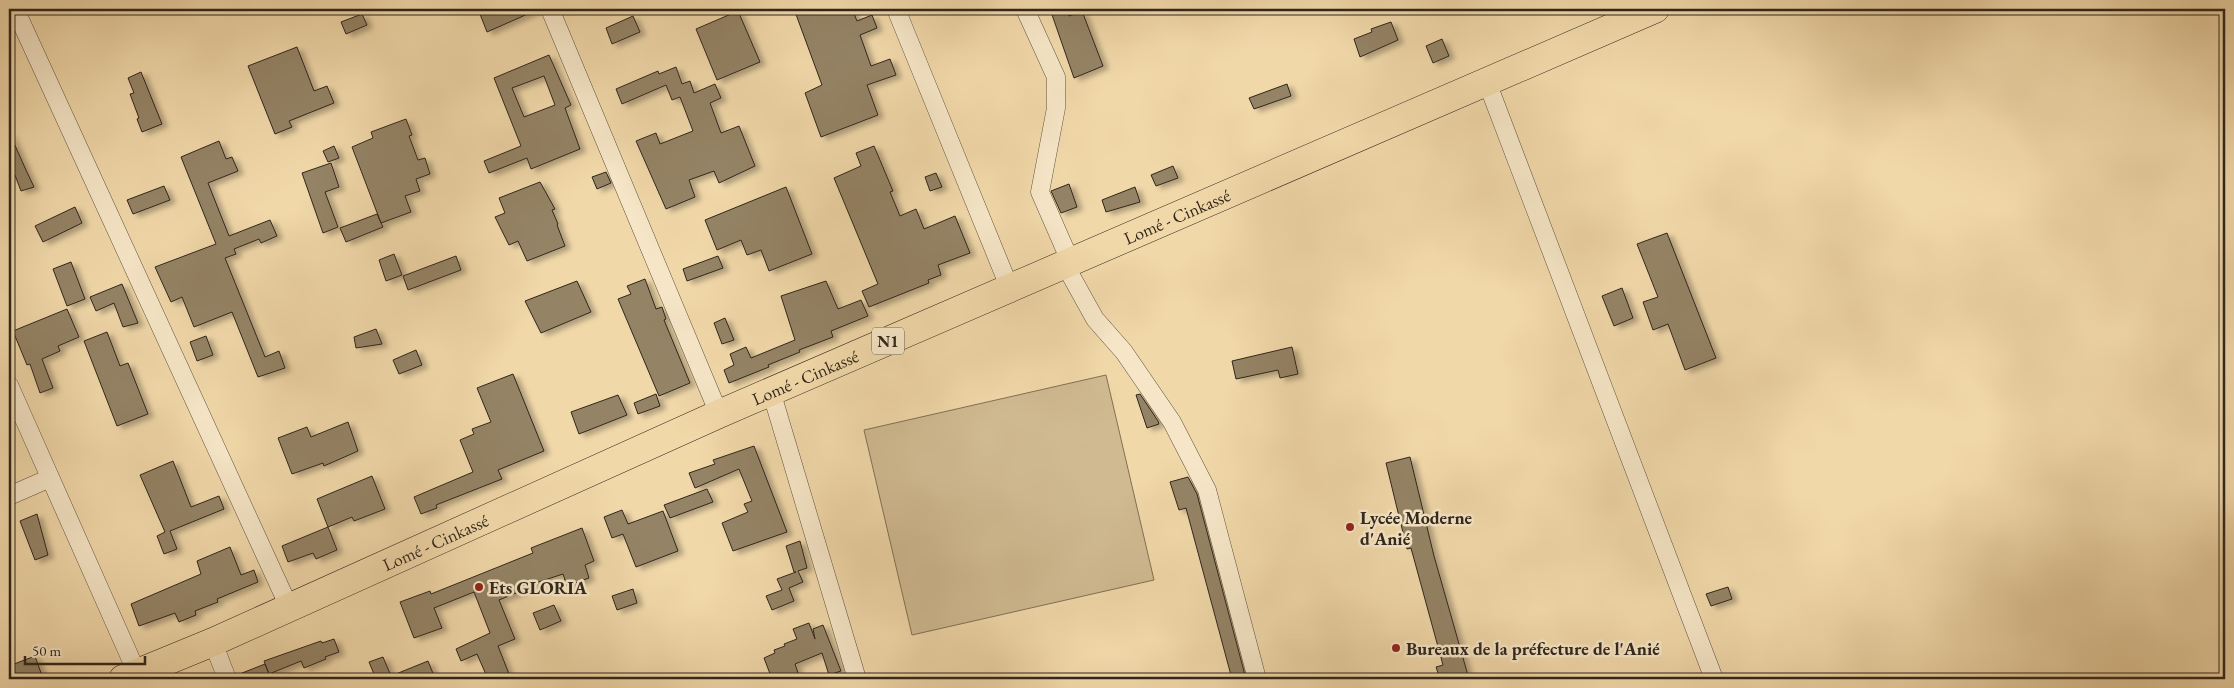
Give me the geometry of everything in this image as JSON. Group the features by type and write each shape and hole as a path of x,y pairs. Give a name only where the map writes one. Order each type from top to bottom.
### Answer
{"highway":[{"name":"Lomé - Cinkassé","path":"130,676 213,642 718,414 1655,9"}],"street":[{"path":"15,9 290,607"},
{"path":"550,9 718,414"},
{"path":"896,9 1010,288"},
{"path":"1025,9 1056,77 1056,108 1040,192 1068,264 1095,320 1124,352 1172,422 1207,490 1257,679"},
{"path":"1487,82 1714,679"},
{"path":"9,385 50,478 130,676"},
{"path":"771,391 857,679"},
{"path":"9,496 50,478"},
{"path":"213,642 227,679"}],"shaded area":[{"path":"1106,375 1154,580 912,635 864,430"}],"building":[{"path":"478,9 539,9 487,32"},
{"path":"794,9 852,9 857,21 872,15 877,28 860,35 871,66 890,59 896,75 867,85 878,115 821,137 805,93 822,85"},
{"path":"1050,9 1067,9 1069,16 1082,11 1103,66 1074,78"},
{"path":"738,11 760,62 717,80 696,29"},
{"path":"362,14 367,25 346,34 341,22"},
{"path":"633,16 640,32 612,44 606,28"},
{"path":"1391,22 1398,40 1360,57 1354,39 1372,32 1371,29"},
{"path":"1442,39 1449,56 1433,63 1426,46"},
{"path":"297,47 314,91 327,86 334,103 289,121 292,127 275,134 248,66"},
{"path":"549,55 571,105 565,108 580,149 531,169 527,158 489,173 484,161 521,146 494,78","holes":["544,76 555,105 524,117 512,88"]},
{"path":"676,67 682,84 690,81 694,93 715,84 721,98 710,103 721,133 739,126 755,166 719,183 714,171 689,180 695,197 666,209 636,141 656,133 660,144 693,131 680,97 672,100 666,85 622,104 616,89 658,71 659,74"},
{"path":"141,72 162,124 142,132 130,94 134,93 128,78"},
{"path":"1287,84 1291,96 1254,109 1249,98"},
{"path":"406,119 412,135 409,136 418,160 425,158 430,174 416,179 420,191 405,196 411,212 381,223 352,147 373,138 371,132"},
{"path":"9,132 34,187 21,191 15,175 9,178"},
{"path":"219,141 226,159 232,157 238,171 208,183 229,236 270,220 277,236 261,243 259,239 234,249 236,254 225,258 265,357 279,351 285,368 258,377 232,312 194,327 182,297 171,302 155,267 216,244 181,157"},
{"path":"334,146 339,158 328,162 323,151"},
{"path":"874,146 893,191 890,192 900,216 916,209 924,229 955,216 970,253 938,265 941,275 928,280 929,283 869,307 862,291 878,284 834,178 861,166 856,153"},
{"path":"331,163 339,187 325,192 338,227 323,233 302,173"},
{"path":"1173,166 1178,178 1156,186 1151,175"},
{"path":"606,172 611,183 597,189 592,177"},
{"path":"936,173 942,187 930,191 925,177"},
{"path":"540,182 555,209 552,210 565,246 527,261 518,241 509,245 495,217 505,213 499,198"},
{"path":"1069,184 1077,207 1061,213 1051,191"},
{"path":"164,186 170,200 133,214 127,200"},
{"path":"786,187 812,254 769,271 761,250 747,255 741,240 717,250 705,220"},
{"path":"1135,187 1140,202 1106,212 1102,200"},
{"path":"75,207 82,223 43,242 35,226"},
{"path":"377,214 383,227 346,242 340,228"},
{"path":"1667,233 1716,358 1685,370 1668,324 1653,330 1643,302 1658,297 1637,244"},
{"path":"394,254 402,275 386,281 379,260"},
{"path":"456,256 461,270 408,290 403,276"},
{"path":"718,256 723,268 687,281 683,269"},
{"path":"71,262 85,299 67,306 53,269"},
{"path":"645,279 656,309 662,307 666,319 664,320 690,383 659,396 618,299 631,294 627,286"},
{"path":"577,281 591,312 541,333 525,301"},
{"path":"826,281 838,309 861,300 868,316 831,331 833,337 799,350 800,352 768,365 769,367 729,383 724,370 734,365 730,354 746,347 751,358 795,340 781,296"},
{"path":"122,284 138,323 123,327 114,303 96,311 90,297"},
{"path":"1622,288 1633,318 1614,326 1602,296"},
{"path":"67,309 79,337 58,346 60,351 42,359 53,388 40,393 30,364 27,365 13,331"},
{"path":"725,318 734,340 722,344 714,323"},
{"path":"376,329 382,344 356,348 354,337"},
{"path":"107,332 120,366 128,363 148,414 117,426 84,341"},
{"path":"206,336 213,355 197,361 190,342"},
{"path":"1292,347 1298,374 1280,378 1278,370 1236,379 1232,361"},
{"path":"416,350 422,365 399,374 393,360"},
{"path":"513,374 544,451 498,470 502,479 436,505 437,508 421,514 414,497 473,472 460,440 474,434 472,429 491,422 477,388"},
{"path":"656,394 660,406 638,414 634,403"},
{"path":"1140,394 1159,424 1147,428 1136,395"},
{"path":"618,395 627,415 579,434 571,412"},
{"path":"348,422 358,451 324,466 323,463 292,474 278,438 307,427 311,437"},
{"path":"754,446 787,532 733,551 722,523 748,512 744,504 752,501 739,469 695,488 689,473 715,464 713,460"},
{"path":"1410,457 1434,556 1469,679 1440,679 1436,667 1443,665 1411,548 1407,549 1386,463"},
{"path":"173,461 191,507 219,496 224,509 170,531 177,549 164,554 157,536 165,532 140,475"},
{"path":"372,476 385,509 354,521 352,517 328,527 317,499"},
{"path":"1188,477 1197,494 1246,679 1232,679 1186,508 1179,510 1170,482"},
{"path":"707,489 713,502 670,518 664,505"},
{"path":"622,510 628,524 663,511 678,551 636,567 623,534 612,538 604,517"},
{"path":"37,514 48,555 35,560 20,521"},
{"path":"328,527 337,550 316,559 313,553 288,562 282,546"},
{"path":"582,528 594,561 585,565 589,578 567,586 563,574 520,588 521,591 499,600 515,639 498,646 511,679 488,679 477,654 461,661 456,649 490,633 474,592 434,608 442,628 414,638 400,602 430,591 431,594 533,553 531,548"},
{"path":"800,541 807,568 798,571 803,582 789,588 794,601 772,610 766,596 782,590 777,579 796,572 794,572 786,546"},
{"path":"230,547 241,575 254,570 258,582 217,599 218,602 195,611 196,615 179,622 175,613 139,626 131,604 201,574 197,561"},
{"path":"1728,587 1732,599 1711,606 1706,594"},
{"path":"633,589 637,603 617,610 612,596"},
{"path":"554,605 561,621 540,630 533,613"},
{"path":"809,623 815,639 813,629 823,625 841,671 829,675 822,653 795,664 800,679 772,679 764,658 775,653 774,650 785,646 784,644 797,639 793,629"},
{"path":"334,639 339,652 325,657 326,659 304,668 301,661 269,674 264,661 321,641 322,643"},
{"path":"35,656 41,673 26,679 9,679 9,666"},
{"path":"383,657 391,676 428,661 434,676 427,679 376,679 369,662"},
{"path":"265,664 270,676 260,679 237,679 237,675"}],"place":[{"name":"Lycée Moderne d'Anié","path":"1350,527"},
{"name":"Ets GLORIA","path":"479,587"},
{"name":"Bureaux de la préfecture de l'Anié","path":"1396,648"}]}
